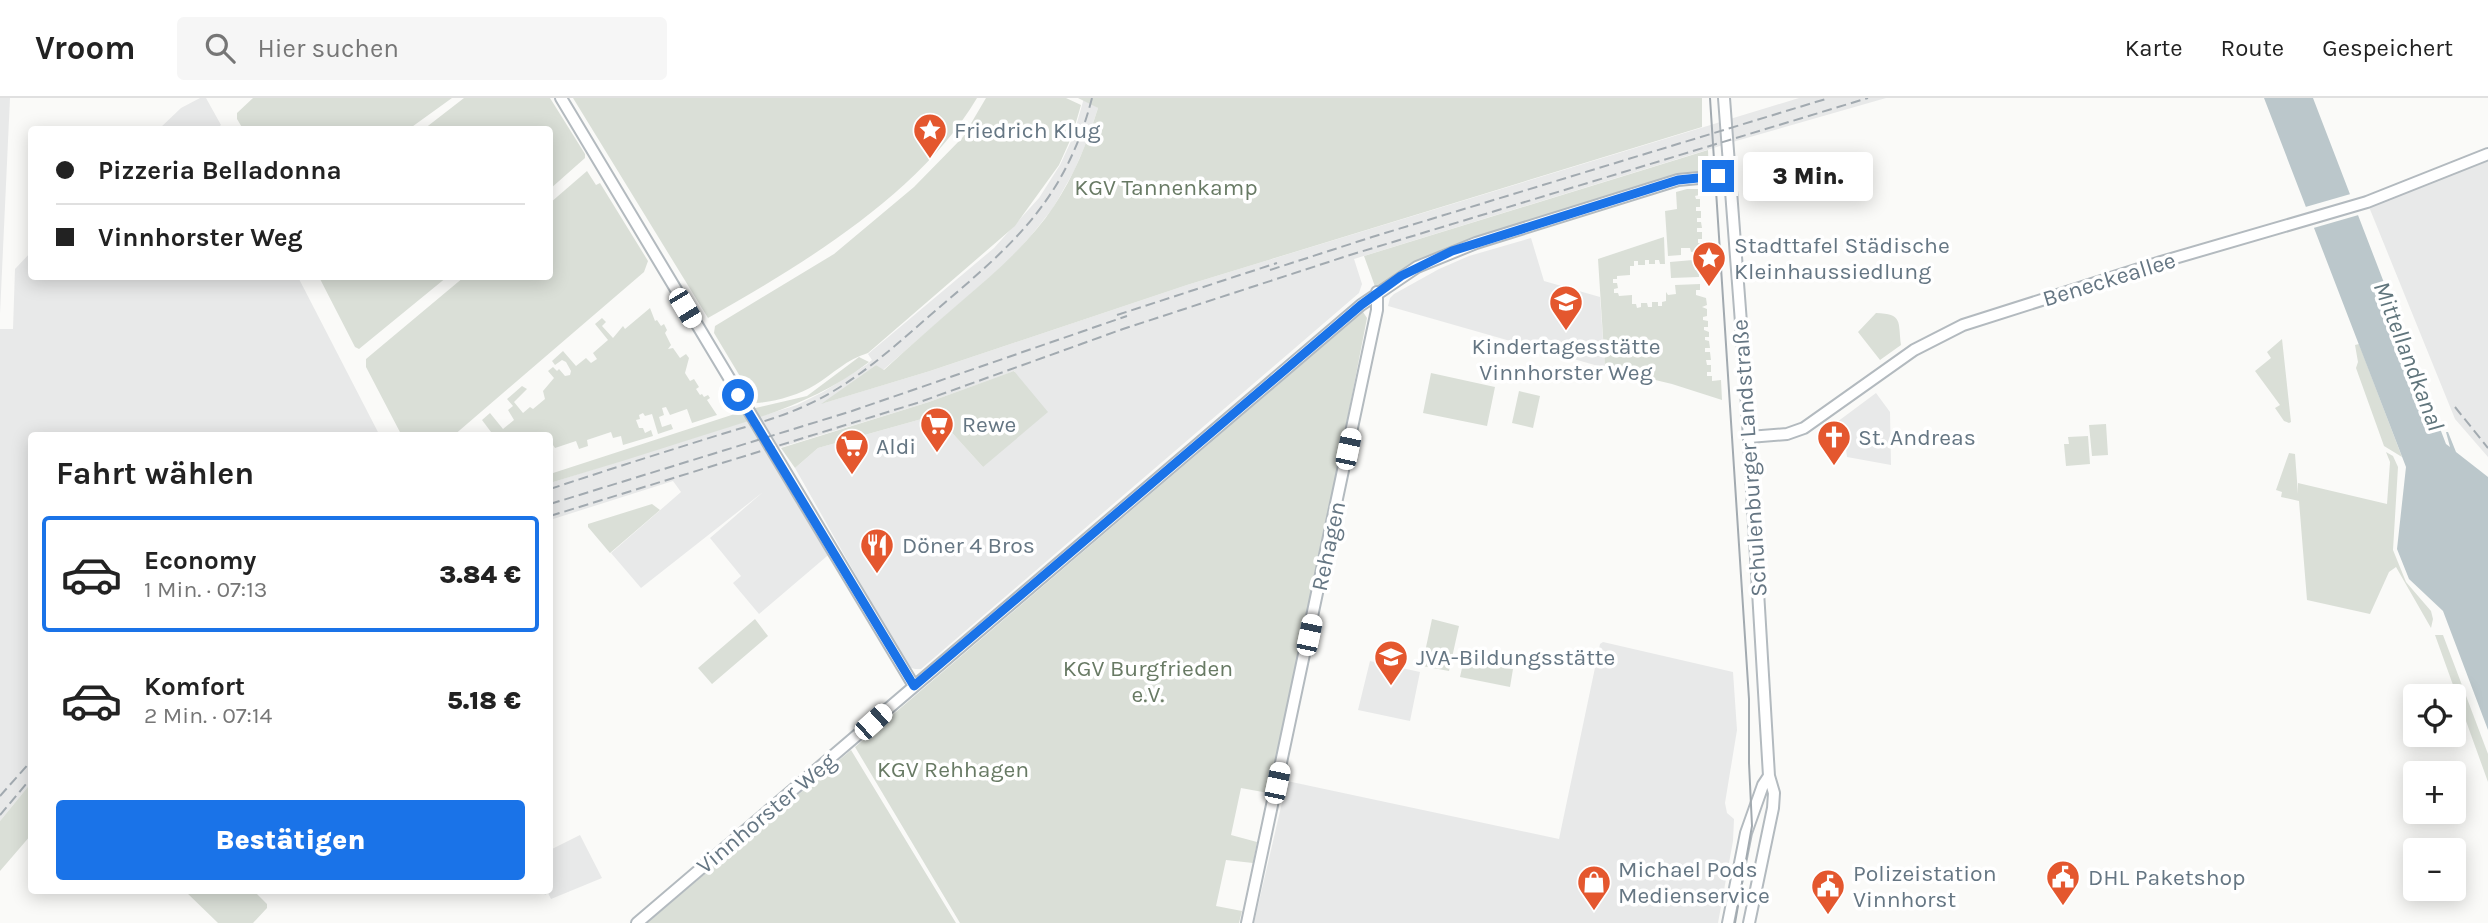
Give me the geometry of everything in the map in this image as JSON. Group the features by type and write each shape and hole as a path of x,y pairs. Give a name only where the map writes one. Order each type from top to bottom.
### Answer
{"street":[{"path":"561,98 914,686"},
{"name":"Schulenburger Landstraße","path":"1724,98 1749,437 1769,776 1774,793 1749,923"},
{"name":"Beneckeallee","path":"1749,437 1787,434 1804,428 1914,350 1963,325 2368,201 2488,155"},
{"name":"Vinnhorster Weg","path":"637,923 1377,292 1416,267 1476,243 1678,180 1730,175"},
{"name":"Rehagen","path":"1247,923 1375,323 1377,292"},
{"name":"Schulenburger Landstraße","path":"1728,923 1745,833 1769,776"}],"shaded area":[{"path":"0,98 10,98 0,314"},
{"path":"200,98 206,98 221,125 162,126 181,108"},
{"path":"1084,98 1098,108 1087,141 1053,208 1030,237 1007,262 883,370 876,365 824,403 930,371 1187,285 1799,98 1886,98 1736,141 1354,259 1362,284 1359,293 921,669 908,667 795,468 818,448 936,415 983,467 1015,371 929,402 772,450 833,551 759,614 733,583 741,576 710,538 763,492 641,588 611,553 681,492 673,481 553,519 553,482 797,405 866,365 872,360 868,354 994,248 1039,198 1060,165 1073,137"},
{"path":"2488,154 2488,457 2455,419 2367,202"},
{"path":"1531,238 1544,281 1600,297 1605,368 1388,306 1394,294 1439,269 1469,256"},
{"path":"28,255 28,280 300,280 378,432 28,432 28,787 0,821 0,329 13,329 15,269"},
{"path":"1876,393 1890,412 1891,465 1847,457 1844,434 1837,422"},
{"path":"1603,642 1733,672 1737,730 1725,803 1727,813 1734,819 1733,841 1718,923 1254,923 1287,781 1559,839 1600,644"},
{"name":"JVA-Bildungsstätte","path":"1370,661 1420,672 1410,721 1358,710"},
{"path":"580,835 602,878 551,899 548,894 553,894 553,848"}],"green space":[{"path":"253,98 452,98 413,126 241,126 237,113"},
{"path":"464,98 550,98 585,158 553,186 553,126 428,126"},
{"path":"573,98 977,98 953,133 925,165 857,224 782,275 708,318"},
{"path":"986,98 1066,98 1081,105 1072,136 1059,165 1015,226 868,353 802,392 778,400 756,403 714,333 715,326 834,254 914,187 963,137"},
{"name":"KGV Tannenkamp","path":"1078,98 1702,98 1702,127 1187,285 930,371 821,404 876,365 884,370 1024,244 1054,206 1068,183 1094,121 1098,108"},
{"path":"1708,150 1709,176 1476,243 1377,292 1364,256"},
{"path":"587,171 596,185 600,183 648,261 644,272 458,432 400,432 366,367 366,359 460,280 553,280 553,200"},
{"path":"1708,189 1695,196 1700,199 1700,207 1696,207 1696,211 1701,211 1701,218 1697,218 1697,222 1701,222 1702,228 1697,228 1697,232 1702,232 1702,239 1698,239 1698,243 1703,243 1703,250 1691,252 1690,248 1681,248 1681,255 1668,256 1665,211 1677,209 1676,192"},
{"path":"1664,237 1665,264 1655,260 1655,264 1649,264 1649,260 1645,260 1645,265 1638,265 1638,261 1634,261 1634,266 1630,266 1630,275 1613,279 1618,288 1614,289 1614,293 1619,296 1632,295 1632,304 1636,304 1637,308 1641,307 1641,303 1652,307 1652,302 1658,302 1658,306 1662,306 1662,302 1666,301 1666,292 1668,295 1676,294 1675,285 1700,284 1696,295 1706,298 1707,305 1702,307 1707,309 1707,316 1703,317 1703,320 1708,321 1708,327 1704,327 1704,330 1709,332 1709,337 1705,337 1705,340 1709,341 1710,348 1705,348 1705,352 1710,352 1711,360 1706,360 1707,365 1711,365 1711,372 1707,372 1707,376 1712,376 1712,381 1721,380 1722,400 1672,384 1605,368 1598,259"},
{"path":"1693,260 1693,263 1698,263 1699,266 1694,266 1695,270 1699,270 1699,277 1671,278 1670,262"},
{"path":"321,280 443,280 359,349 355,347"},
{"path":"650,308 655,321 661,326 664,324 667,330 665,333 671,345 668,349 673,348 680,358 686,354 689,358 685,373 690,381 694,379 700,395 708,395 710,398 707,400 717,415 692,423 687,409 670,415 666,407 662,408 664,415 659,417 662,427 671,424 673,429 658,434 652,414 645,416 643,413 639,415 640,419 636,420 639,428 643,428 645,433 651,430 653,436 623,445 621,436 613,438 611,432 587,440 588,446 579,449 576,441 555,448 553,432 491,432 482,420 490,413 503,429 514,420 508,410 513,406 507,399 522,386 527,389 514,402 523,413 545,399 543,391 554,378 548,371 553,367 565,376 570,375 571,371 566,362 562,360 555,365 552,361 563,351 576,366 586,358 591,363 597,359 593,353 608,340 595,324 602,318 606,322 602,326 613,338 623,326 625,329"},
{"name":"KGV Burgfrieden e.V.","path":"1363,312 1367,318 1324,539 1268,793 1241,788 1231,835 1257,842 1253,863 1226,860 1216,906 1242,911 1239,923 960,923 855,747"},
{"path":"1876,313 1891,315 1898,320 1901,345 1880,360 1858,332"},
{"path":"2282,339 2289,423 2284,421 2275,408 2280,405 2255,371 2271,358 2267,352"},
{"path":"2359,344 2402,457 2384,446 2356,368 2358,362 2355,345"},
{"path":"859,357 869,362 830,388 788,407 553,482 553,473 747,410 807,396"},
{"path":"1014,371 1048,412 983,467 936,415 818,448 795,468 781,448 929,402"},
{"path":"1431,373 1495,387 1487,426 1423,413"},
{"path":"1519,391 1540,396 1533,428 1512,423"},
{"path":"2106,424 2108,455 2092,456 2089,425"},
{"path":"2088,436 2090,464 2066,466 2064,444 2069,444 2068,437"},
{"path":"2386,452 2393,456 2398,467 2393,550 2406,582 2431,611 2431,628 2396,567 2389,572 2370,614 2307,600 2299,501 2281,497 2282,492 2276,490 2289,453 2295,454 2298,494 2298,483 2387,504 2390,462"},
{"path":"652,504 660,510 610,553 588,527 588,524"},
{"path":"755,619 768,636 712,684 698,668"},
{"path":"1432,619 1459,626 1449,671 1422,666"},
{"path":"2435,635 2443,635 2462,684 2453,684"},
{"path":"1464,659 1513,669 1510,687 1460,677"},
{"path":"2466,696 2488,754 2488,782 2466,721"},
{"path":"851,750 956,923 647,923"},
{"path":"28,787 28,838 0,871 0,821"},
{"path":"188,894 257,894 267,904 267,908 253,923 218,923"}],"water":[{"name":"Mittellandkanal","path":"2264,98 2313,98 2446,444 2450,447 2448,432 2456,452 2488,477 2488,730 2443,611 2409,579 2397,549 2406,467"}],"pier":[{"path":"2354,193 2362,214 2310,229 2302,208"}],"tram line":[{"path":"1710,98 1749,699 1752,826 1735,923"}],"railway":[{"path":"553,488 786,414 824,397 855,377 899,343 983,270 1029,223 1066,168 1092,98"},
{"path":"1270,270 1829,98"},
{"path":"553,515 917,403 1123,329 1350,255 1868,98"},
{"path":"1117,315 1277,263"},
{"path":"553,503 852,411 1127,316"},
{"path":"2455,407 2488,448"},
{"path":"0,796 28,764"},
{"path":"0,815 28,782"}],"place":[{"name":"Friedrich Klug","path":"930,160"},
{"name":"Stadttafel Städische Kleinhaussiedlung","path":"1709,288"},
{"name":"Kindertagesstätte Vinnhorster Weg","path":"1566,332"},
{"name":"Rewe","path":"937,454"},
{"name":"St. Andreas","path":"1834,467"},
{"name":"Aldi","path":"852,476"},
{"name":"Döner 4 Bros","path":"877,575"},
{"name":"JVA-Bildungsstätte","path":"1391,687"},
{"name":"DHL Paketshop","path":"2063,907"},
{"name":"Michael Pods Medienservice","path":"1594,912"},
{"name":"Polizeistation Vinnhorst","path":"1828,916"}],"route":[{"path":"738,395 914,686 1361,305 1401,276 1452,251 1510,232 1689,177 1718,176"}],"park label":[{"name":"KGV Rehhagen","path":"953,769"}]}
